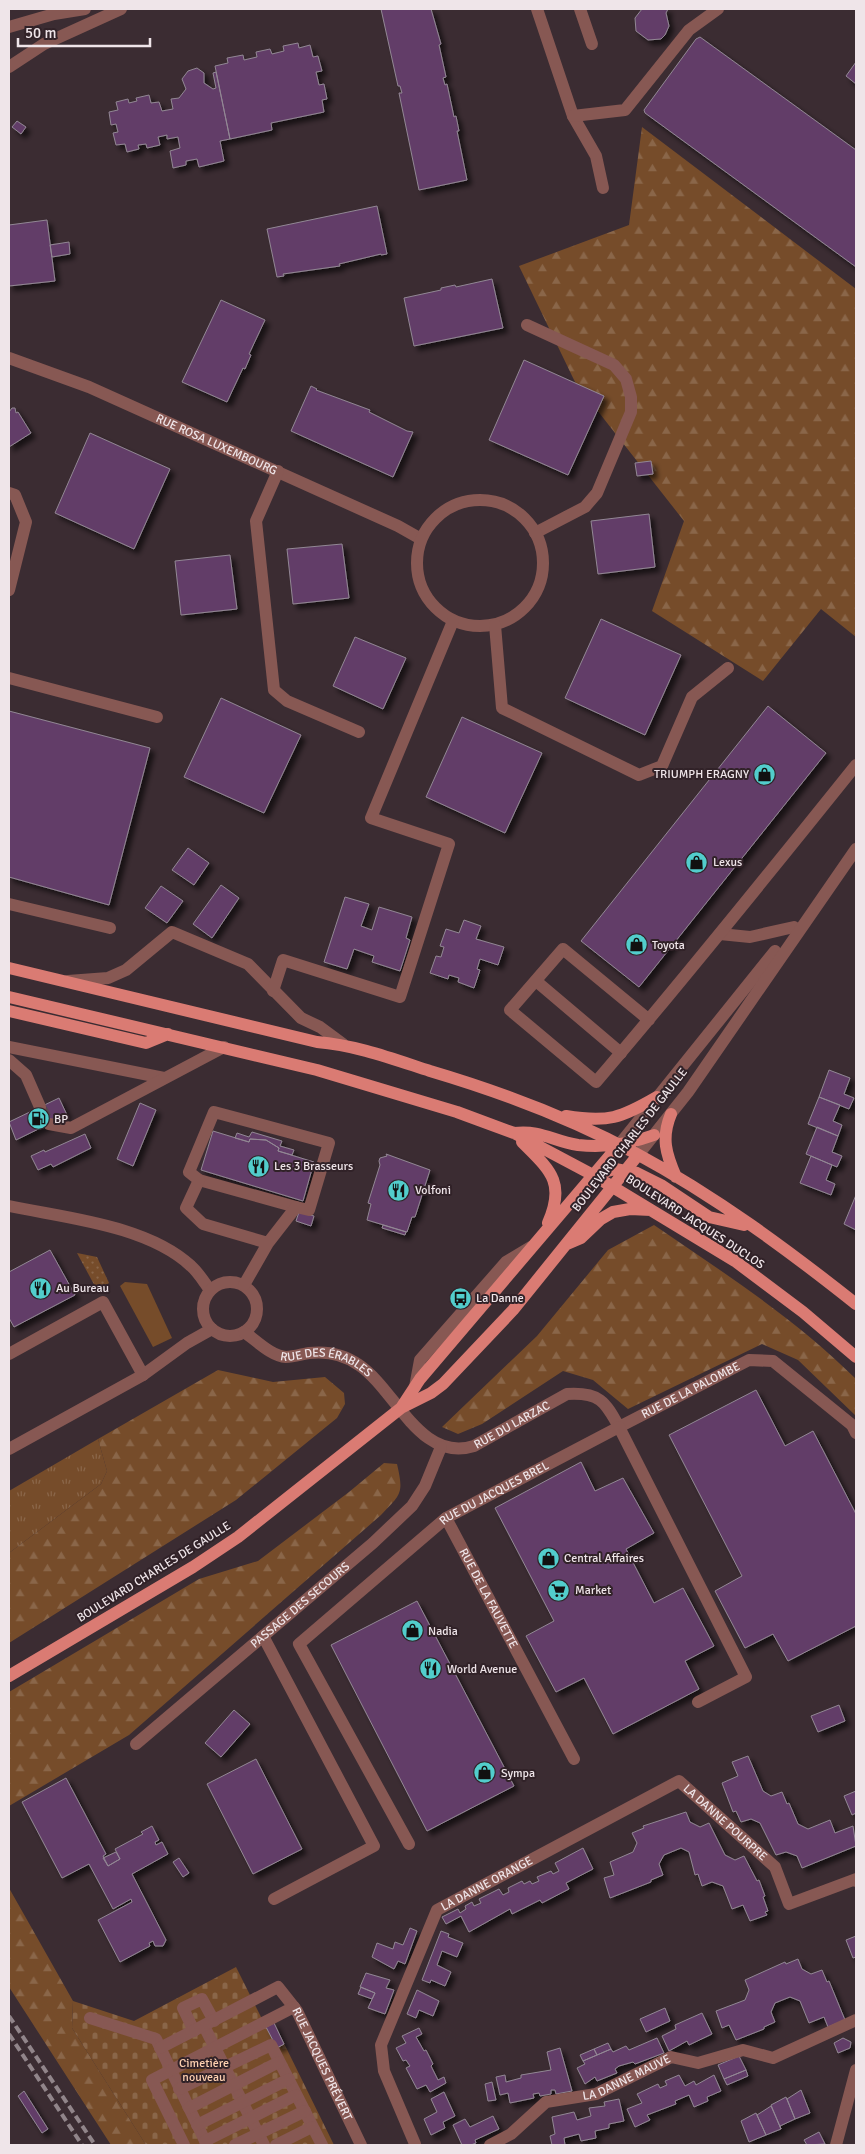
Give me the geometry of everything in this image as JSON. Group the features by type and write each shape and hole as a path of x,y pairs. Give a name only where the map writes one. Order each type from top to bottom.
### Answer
{"main road":[{"path":"9,968 307,1039 343,1044 480,1086 546,1112 582,1118 616,1117 626,1115 657,1098"},
{"path":"9,998 224,1047 378,1088 514,1134 547,1166 556,1188 556,1204 549,1222 534,1246"},
{"path":"9,1011 146,1042 168,1034"},
{"name":"BOULEVARD JACQUES DUCLOS","path":"546,1112 638,1154 676,1177 754,1228 856,1304"},
{"path":"671,1114 665,1128 664,1144 676,1177"},
{"path":"514,1134 530,1131 578,1144 619,1145 654,1135"},
{"name":"BOULEVARD JACQUES DUCLOS","path":"514,1134 594,1175 735,1261 803,1312 856,1357"},
{"name":"BOULEVARD CHARLES DE GAULLE","path":"401,1408 414,1387 619,1145"},
{"name":"BOULEVARD CHARLES DE GAULLE","path":"9,1676 193,1567 238,1537 401,1408 431,1393 443,1384 513,1310 638,1154"},
{"path":"594,1175 606,1171 626,1170 661,1185 709,1217 754,1228"},
{"path":"564,1245 581,1238 592,1230 601,1219 613,1212 630,1209 653,1210"}],"street":[{"path":"9,28 70,11 85,9"},
{"path":"9,67 44,44 122,9"},
{"path":"537,9 573,116 596,156 603,188"},
{"path":"580,9 592,44"},
{"path":"573,116 625,110 689,30 718,9"},
{"path":"527,325 614,365 626,379 632,412 598,493 585,507 535,532"},
{"name":"RUE ROSA LUXEMBOURG","path":"9,358 89,387 278,471 398,526 421,539"},
{"path":"278,471 256,521 274,690 287,701 359,732"},
{"path":"9,494 15,495 26,522 9,590"},
{"path":"470,501 491,501 512,508 528,522 535,532 539,540 543,561 540,582 531,602 515,616 495,625 474,627 453,621 437,610 425,595 418,577 417,558 421,539 433,521 450,508 470,501"},
{"path":"273,991 283,960 400,997 449,844 372,818 453,621"},
{"path":"495,625 502,708 639,775 662,766 692,697 728,668"},
{"path":"9,678 157,716"},
{"path":"649,1020 563,949 510,1010 596,1082 649,1020 720,934 856,765"},
{"name":"BOULEVARD CHARLES DE GAULLE","path":"619,1145 853,854"},
{"name":"BOULEVARD CHARLES DE GAULLE","path":"638,1154 671,1114 853,854"},
{"path":"9,904 110,928"},
{"path":"720,934 750,937 794,927"},
{"path":"68,981 108,978 126,970 172,932 248,964 301,1018 320,1027 343,1044"},
{"path":"536,981 621,1053"},
{"path":"9,1047 164,1078"},
{"path":"49,1124 71,1128 224,1047"},
{"path":"9,1060 26,1075 40,1107"},
{"path":"214,1112 329,1143 309,1210 199,1180 188,1172 214,1112"},
{"path":"199,1180 186,1208 202,1224 268,1243"},
{"path":"9,1206 109,1227 154,1243 180,1257 192,1267 210,1290"},
{"path":"244,1286 268,1243 296,1207"},
{"path":"226,1282 244,1286 251,1292 257,1309 256,1318 244,1332 227,1336 212,1329 203,1314 203,1306 210,1290 226,1282"},
{"path":"9,1354 103,1302 143,1375"},
{"path":"9,1449 143,1375 187,1343 212,1329"},
{"name":"RUE DES ÉRABLES","path":"244,1332 272,1353 286,1357 311,1352 342,1355 360,1366 374,1378 401,1408"},
{"name":"RUE DE LA PALOMBE","path":"619,1427 749,1360 773,1361 852,1425 856,1433"},
{"name":"RUE DU LARZAC","path":"441,1446 464,1449 474,1446 567,1394 582,1393 594,1395 602,1400 619,1427"},
{"path":"401,1408 418,1429 441,1446"},
{"path":"619,1427 746,1676 698,1702"},
{"name":"RUE DU JACQUES BREL","path":"409,1844 299,1644 446,1518 619,1427"},
{"name":"PASSAGE DES SECOURS","path":"136,1744 373,1542 412,1506 428,1480 441,1446"},
{"name":"RUE DE LA FAUVETTE","path":"446,1518 574,1759"},
{"path":"263,1636 374,1846 274,1899"},
{"name":"LA DANNE POURPRE","path":"679,1781 776,1867 789,1904 856,1879 856,1881"},
{"name":"LA DANNE ORANGE","path":"414,2145 384,2071 381,2045 437,1910 679,1781"},
{"name":"RUE JACQUES PRÉVERT","path":"204,2026 278,1987 294,2007 361,2145"},
{"path":"184,2145 152,2080 294,2007"},
{"path":"90,2018 156,2039 206,2143 296,2095"},
{"name":"LA DANNE MAUVE","path":"490,2145 511,2134 546,2102 596,2094 671,2057 698,2063 743,2050 774,2058 856,2020"},
{"path":"160,2048 204,2026 261,2140"},
{"path":"179,2089 271,2045 320,2144"},
{"path":"188,2108 280,2062"},
{"path":"836,2145 856,2070"},
{"path":"197,2124 289,2079"},
{"path":"235,2145 261,2140 305,2111"},
{"path":"276,2145 312,2127"}],"green space":[{"path":"642,127 856,289 856,637 821,609 763,681 652,611 684,521 575,382 519,266 629,225"},
{"path":"654,1225 759,1298 833,1357 856,1379 856,1416 798,1360 762,1344 628,1409 593,1380 563,1371 482,1424 458,1434 442,1427 537,1336 608,1250"},
{"path":"77,1253 97,1257 109,1283 97,1290"},
{"path":"125,1282 147,1284 172,1338 153,1347 120,1286"},
{"path":"218,1370 273,1382 325,1377 344,1393 345,1404 337,1418 236,1500 9,1643 9,1553 101,1484 107,1471 98,1439"},
{"path":"98,1439 107,1471 101,1484 9,1553 9,1491"},
{"path":"384,1463 397,1464 400,1488 397,1498 381,1515 129,1735 9,1806 9,1692 199,1579 258,1561"},
{"path":"9,1888 73,2001 72,2028 146,2145 111,2145 9,1987"},
{"name":"Cimetière nouveau","path":"236,1967 266,2027 274,2023 334,2145 146,2145 72,2028 73,2001 134,2021"}],"building":[{"path":"381,9 431,9 441,44 439,45 446,77 443,78 445,85 447,84 454,117 456,116 459,131 457,131 467,180 419,190 399,93 402,93 400,86 398,86"},
{"path":"642,9 668,9 666,13 669,26 661,39 648,40 636,31 635,18"},
{"path":"700,37 856,150 856,267 645,113 644,110 696,39"},
{"path":"298,43 299,48 310,45 313,57 318,56 322,71 316,72 319,85 324,84 327,99 322,100 324,112 271,123 272,130 230,139 215,66 228,63 227,58 243,55 244,60 257,57 256,52 270,49 272,54 284,51 283,46"},
{"path":"856,62 856,84 846,76"},
{"path":"197,68 204,73 204,83 213,89 216,88 213,73 216,72 230,139 220,141 224,161 199,167 197,159 186,161 186,165 173,168 170,151 180,148 178,137 167,139 167,135 158,137 160,145 147,148 146,144 138,145 139,149 127,152 125,144 116,145 113,133 118,132 116,124 111,125 109,112 118,110 116,102 128,99 129,103 137,101 136,98 149,95 151,103 159,102 162,111 173,109 171,99 179,98 186,89 182,79 188,71"},
{"path":"17,121 26,127 21,134 12,127"},
{"path":"377,206 387,254 339,264 340,266 283,274 284,276 277,277 267,229"},
{"path":"47,220 55,281 9,286 9,225"},
{"path":"69,242 70,254 52,257 50,245"},
{"path":"492,279 503,328 414,346 404,298 441,290 441,288 455,285 456,287"},
{"path":"221,300 265,320 249,354 251,355 245,369 243,368 227,402 182,382"},
{"path":"524,360 604,396 568,475 489,440"},
{"path":"311,386 316,390 370,410 369,412 407,431 413,432 393,477 291,431"},
{"path":"12,408 15,408 16,413 18,412 31,433 9,447 9,412"},
{"path":"90,433 170,469 134,549 55,513"},
{"path":"651,461 653,474 637,476 635,463"},
{"path":"649,514 655,567 598,574 591,521"},
{"path":"342,544 349,598 293,604 287,549"},
{"path":"230,555 237,609 181,615 175,561"},
{"path":"601,619 681,655 645,735 565,698"},
{"path":"355,637 406,658 383,709 333,686"},
{"path":"221,698 301,735 264,813 184,777"},
{"path":"768,706 826,753 639,987 581,941"},
{"path":"9,711 150,748 109,905 9,877"},
{"path":"462,717 542,753 505,833 426,797"},
{"path":"188,848 209,863 194,885 172,870"},
{"path":"221,885 239,898 212,938 193,924"},
{"path":"161,886 183,901 167,923 145,908"},
{"path":"345,897 369,904 361,926 372,930 379,907 412,917 406,938 410,940 400,971 372,962 374,956 354,949 347,969 324,962"},
{"path":"464,920 481,926 476,939 504,947 498,965 480,959 477,969 480,970 474,988 458,982 459,978 449,975 448,979 430,973 436,956 441,957 444,947 440,946 446,929 459,933"},
{"path":"829,1070 850,1078 844,1094 854,1098 849,1109 819,1097"},
{"path":"819,1097 840,1105 833,1121 842,1125 838,1136 808,1124"},
{"name":"BP","path":"59,1098 67,1115 16,1140 9,1122"},
{"path":"140,1103 156,1110 133,1166 117,1159"},
{"path":"817,1127 838,1136 832,1152 842,1156 837,1167 806,1154"},
{"name":"Les 3 Brasseurs","path":"213,1131 249,1142 250,1139 266,1140 279,1148 278,1151 314,1162 303,1201 201,1170"},
{"path":"252,1132 282,1141 280,1146 294,1150 292,1155 278,1151 279,1148 266,1140 250,1139 249,1142 235,1138 237,1133 249,1137"},
{"path":"85,1134 91,1148 53,1167 51,1164 38,1170 31,1156 44,1150 45,1152"},
{"path":"386,1154 430,1170 415,1217 412,1217 407,1232 367,1220 371,1204 368,1203 380,1165 379,1161 380,1158 387,1156"},
{"path":"811,1156 832,1165 826,1180 835,1184 831,1195 800,1183"},
{"path":"856,1195 856,1230 844,1224"},
{"path":"299,1212 314,1216 311,1226 296,1221"},
{"path":"383,1225 406,1232 405,1235 382,1228"},
{"name":"Au Bureau","path":"50,1250 75,1295 14,1327 9,1318 9,1272"},
{"path":"756,1390 785,1446 813,1431 856,1514 856,1626 788,1661 773,1634 745,1648 715,1591 742,1576 669,1435"},
{"path":"581,1462 595,1491 623,1478 654,1533 626,1549 654,1603 683,1588 714,1646 685,1661 699,1689 613,1734 584,1678 556,1692 526,1636 554,1621 495,1508"},
{"path":"417,1601 514,1786 427,1831 331,1645"},
{"path":"839,1705 845,1721 818,1732 811,1716"},
{"path":"234,1710 250,1724 221,1757 205,1743"},
{"path":"748,1756 763,1791 771,1796 782,1792 798,1824 808,1829 830,1820 835,1833 853,1826 856,1846 802,1868 797,1856 786,1852 776,1855 760,1823 751,1819 741,1822 736,1811 733,1812 722,1783 738,1776 732,1762"},
{"path":"256,1759 302,1849 253,1874 207,1784"},
{"path":"66,1778 106,1854 103,1856 108,1866 120,1859 115,1849 143,1834 141,1832 152,1826 159,1840 155,1842 156,1845 162,1842 168,1854 132,1874 166,1940 163,1946 155,1946 153,1941 149,1943 150,1946 120,1962 98,1920 132,1902 131,1899 113,1909 89,1864 62,1878 22,1802"},
{"path":"856,1791 856,1813 852,1815 844,1796"},
{"path":"686,1812 690,1822 700,1827 709,1823 725,1855 735,1860 744,1856 757,1881 759,1880 765,1896 763,1897 768,1911 765,1912 767,1915 750,1921 743,1905 732,1909 723,1886 712,1882 702,1886 698,1874 695,1875 689,1852 681,1848 664,1855 659,1864 663,1875 651,1880 651,1882 610,1898 604,1878 614,1875 610,1862 633,1852 637,1843 632,1833 644,1828 643,1826"},
{"path":"583,1848 593,1869 566,1883 569,1889 542,1903 540,1900 512,1914 510,1909 469,1932 461,1916 446,1924 442,1917 458,1909 460,1913 466,1909 465,1906 472,1902 474,1906 481,1903 479,1899 499,1889 503,1895 509,1892 508,1888 522,1881 524,1884 530,1881 532,1884 539,1881 537,1877 551,1871 553,1874 559,1871 555,1863"},
{"path":"116,1852 120,1859 108,1866 103,1858"},
{"path":"179,1858 189,1873 183,1877 173,1862"},
{"path":"410,1928 417,1931 405,1964 398,1961 394,1969 372,1957 377,1943 393,1949 395,1942 403,1945"},
{"path":"441,1931 449,1934 448,1937 463,1943 457,1957 442,1951 437,1965 451,1972 445,1986 431,1980 430,1983 422,1980"},
{"path":"856,1936 856,1957 853,1958 846,1940"},
{"path":"798,1959 802,1969 811,1974 822,1970 827,1982 829,1981 845,2020 828,2027 824,2017 809,2023 800,2001 790,1997 775,2003 771,2012 775,2022 764,2027 764,2029 736,2040 729,2025 722,2028 716,2011 745,2000 749,1990 745,1980 785,1962 786,1964"},
{"path":"366,1973 390,1980 386,1988 394,1990 385,2014 368,2008 375,1993 360,1987"},
{"path":"361,1987 375,1993 372,1999 358,1994"},
{"path":"417,1990 439,2001 433,2016 419,2010 416,2018 407,2014"},
{"path":"665,2008 670,2021 646,2032 640,2019"},
{"path":"702,2013 712,2034 689,2045 687,2041 669,2051 662,2036 676,2029 675,2025"},
{"path":"274,2023 284,2044 277,2048 266,2027"},
{"path":"419,2028 422,2034 416,2037 424,2051 426,2050 438,2080 444,2077 446,2083 430,2092 426,2085 417,2089 406,2068 410,2066 406,2060 403,2061 396,2048 406,2043 402,2036"},
{"path":"657,2038 664,2053 635,2064 633,2062 619,2066 615,2069 617,2073 597,2081 595,2077 585,2084 577,2068 585,2064 583,2061 611,2049 613,2052 626,2046 629,2050"},
{"path":"843,2038 851,2042 850,2048 838,2053 834,2043"},
{"path":"608,2043 611,2049 597,2055 594,2049"},
{"path":"560,2048 572,2091 556,2094 555,2090 551,2090 551,2094 540,2096 539,2093 533,2094 534,2098 510,2103 508,2093 500,2095 496,2077 505,2075 506,2082 521,2078 521,2075 551,2070 547,2052"},
{"path":"594,2049 597,2055 583,2061 580,2055"},
{"path":"739,2056 746,2070 724,2079 718,2065"},
{"path":"746,2070 748,2076 727,2085 724,2079"},
{"path":"679,2075 685,2086 694,2081 696,2085 714,2075 721,2091 707,2097 708,2101 694,2107 689,2095 675,2101 676,2104 647,2115 650,2120 635,2127 627,2109 642,2103 637,2094 658,2084 660,2088 667,2085 665,2081"},
{"path":"492,2082 496,2100 488,2101 485,2084"},
{"path":"801,2090 810,2113 795,2119 787,2099"},
{"path":"24,2091 48,2129 42,2133 18,2096"},
{"path":"444,2092 455,2116 443,2122 445,2128 431,2135 424,2119 437,2112 431,2099"},
{"path":"786,2097 795,2119 780,2126 781,2129 771,2105"},
{"path":"619,2099 624,2121 609,2124 609,2128 595,2131 596,2138 581,2141 579,2134 564,2138 565,2145 552,2145 550,2136 555,2134 552,2117 574,2112 577,2120 591,2116 589,2108 605,2106 604,2102"},
{"path":"771,2106 781,2129 766,2135 757,2115"},
{"path":"756,2113 766,2135 749,2142 741,2121"},
{"path":"493,2116 499,2129 475,2140 476,2143 462,2145 453,2125 465,2119 470,2127"},
{"path":"819,2132 825,2144 807,2145 804,2140"}],"tunnel":[{"path":"40,1107 49,1124"}],"railway":[{"path":"9,2016 95,2145"},
{"path":"9,2034 82,2145"}],"place":[{"name":"TRIUMPH ERAGNY","path":"765,774"},
{"name":"Lexus","path":"697,862"},
{"name":"Toyota","path":"636,945"},
{"name":"BP","path":"38,1119"},
{"name":"Les 3 Brasseurs","path":"258,1166"},
{"name":"Volfoni","path":"399,1190"},
{"name":"Au Bureau","path":"40,1288"},
{"name":"La Danne","path":"460,1298"},
{"name":"Central Affaires","path":"548,1558"},
{"name":"Market","path":"559,1590"},
{"name":"Nadia","path":"412,1631"},
{"name":"World Avenue","path":"431,1669"},
{"name":"Sympa","path":"485,1773"}]}
